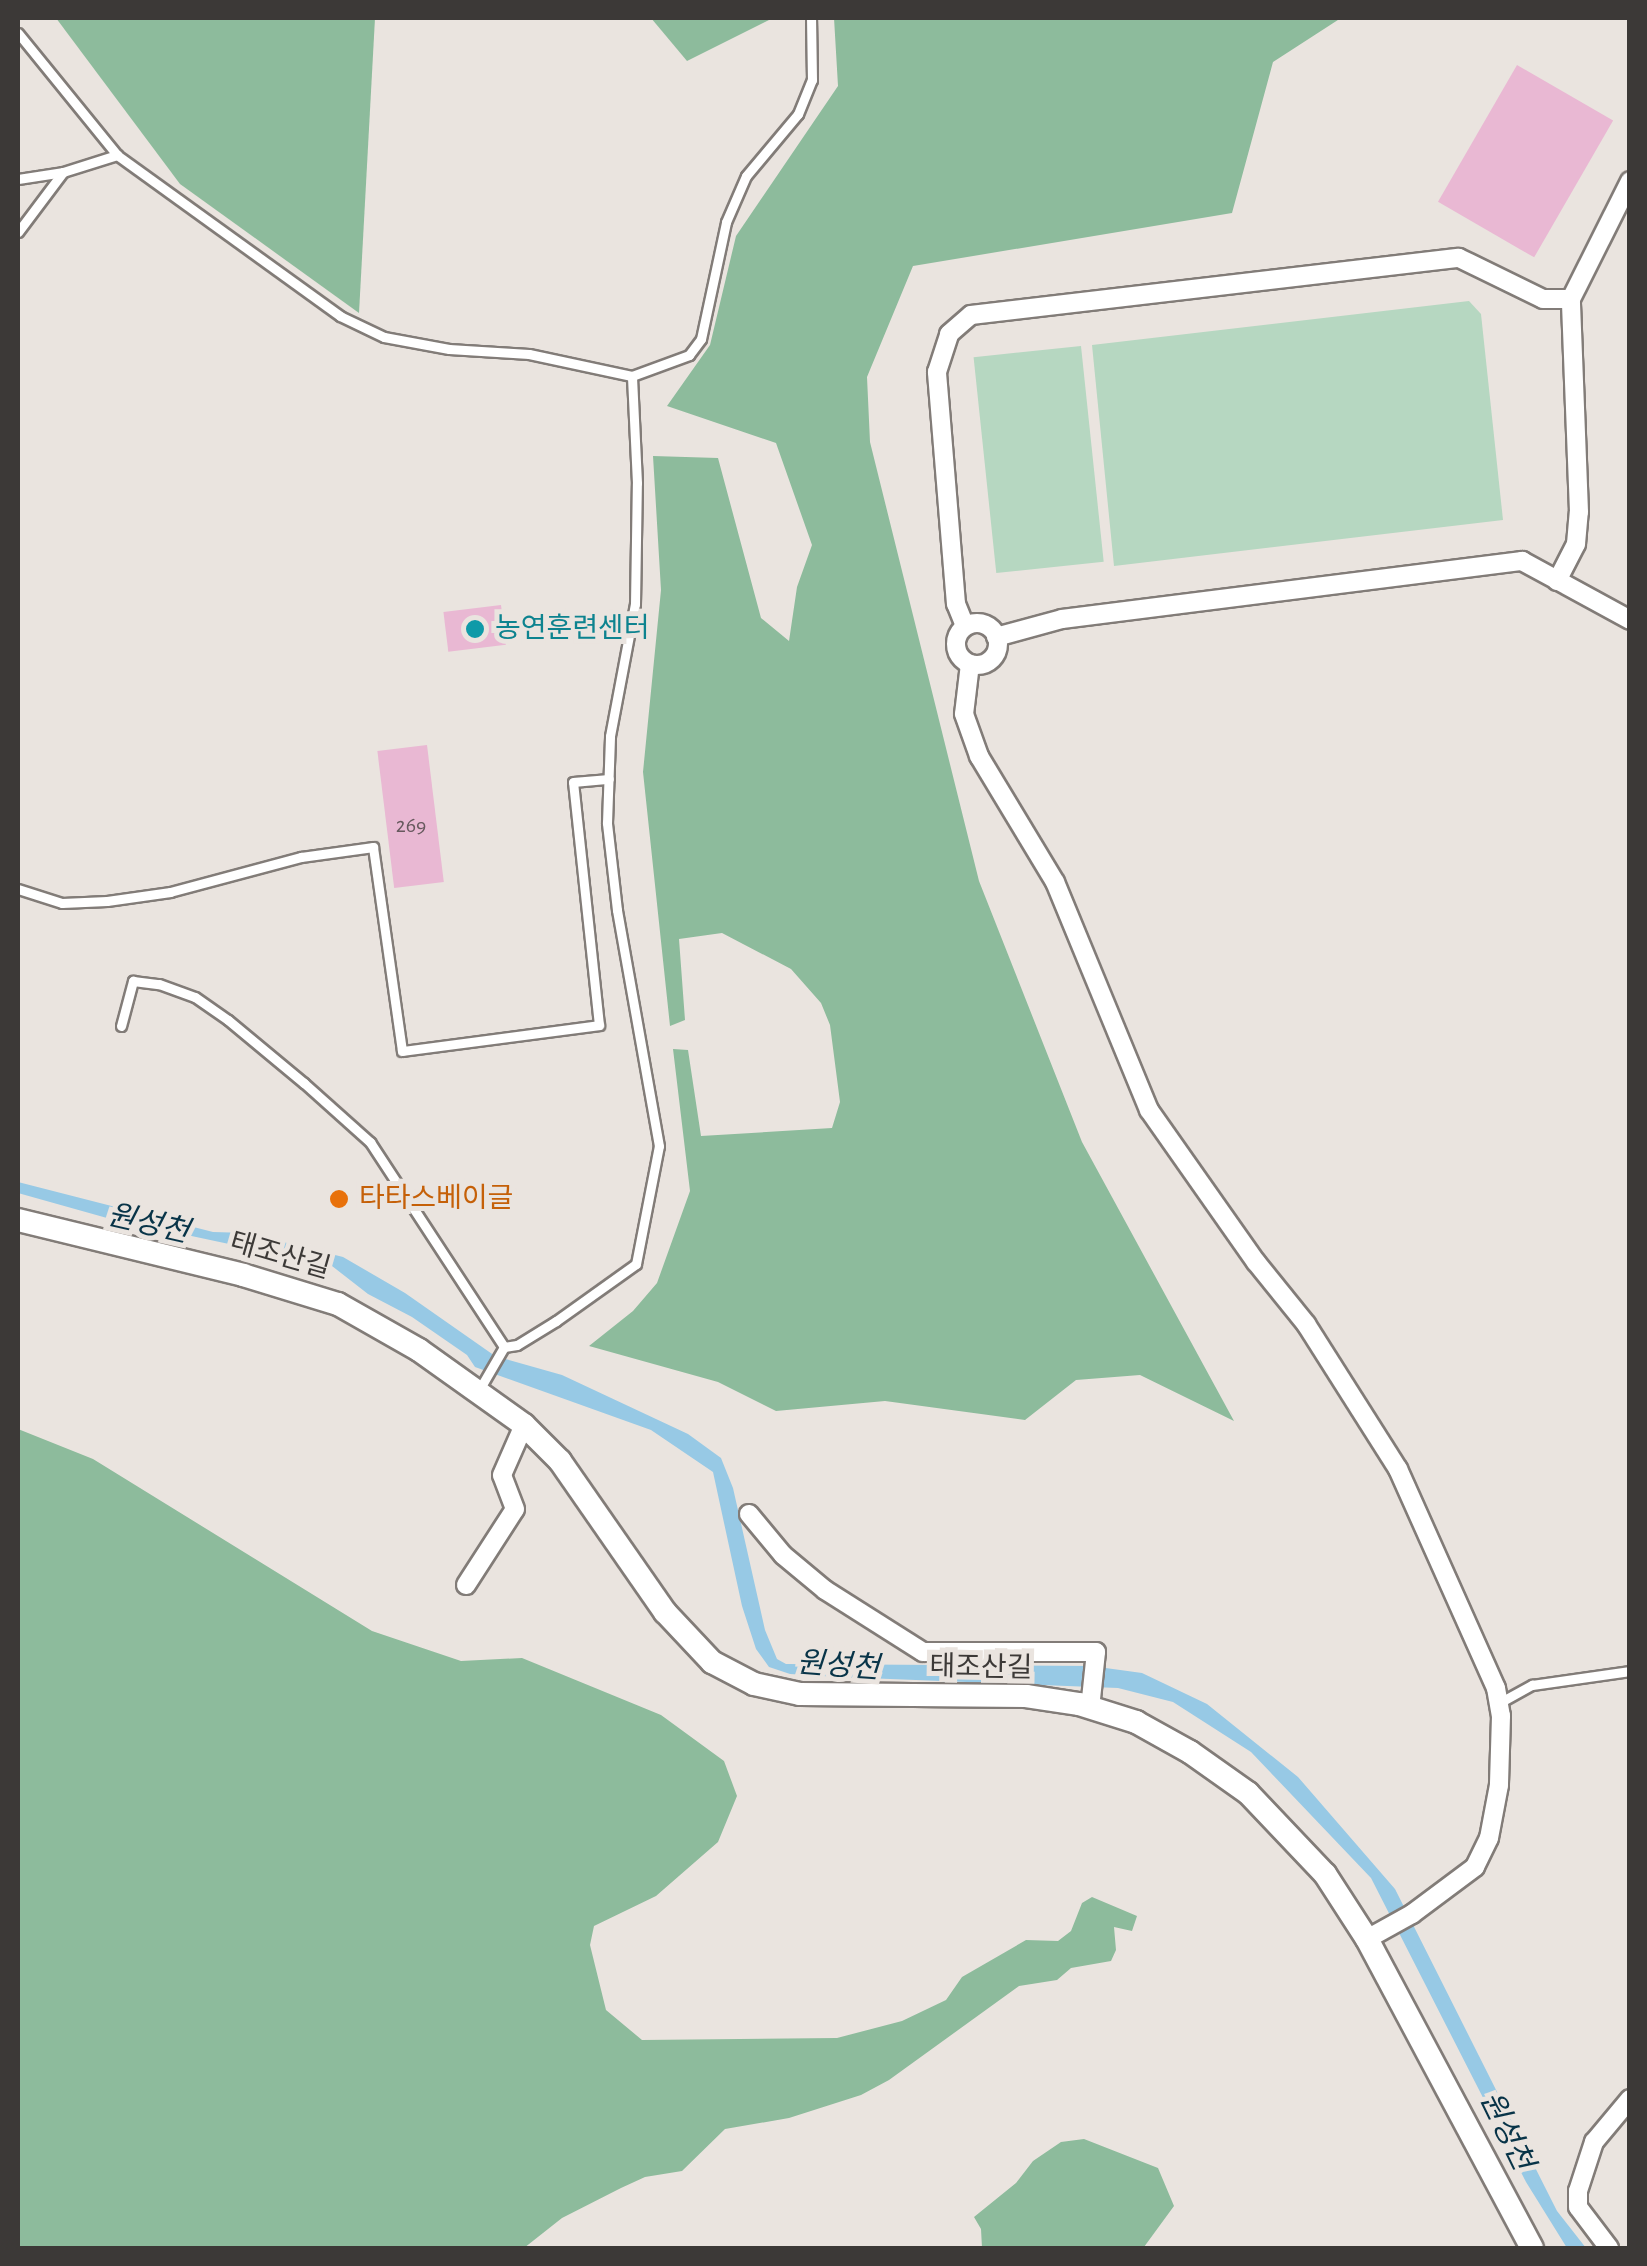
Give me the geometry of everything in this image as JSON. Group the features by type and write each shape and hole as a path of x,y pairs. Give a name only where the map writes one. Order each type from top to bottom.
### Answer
{"street":[{"path":"1558,581 1576,544 1579,512 1571,299 1630,181"},
{"path":"966,626 956,604 937,372 949,334 971,315 1460,258 1542,299 1571,299"},
{"path":"996,637 1062,618 1522,561 1630,620"},
{"path":"970,664 991,660 997,648 996,637 985,624 966,626 957,636 956,649 970,664 964,714 979,756 1055,882 1149,1110 1256,1262 1306,1324 1398,1469 1499,1703 1499,1785 1489,1838 1475,1867 1412,1914 1367,1939"},
{"name":"태조산길","path":"18,1220 244,1275 338,1304 482,1385 560,1462 666,1612 712,1662 754,1684 800,1694 1090,1700 1149,1730 1248,1793 1325,1874 1367,1939 1532,2248"},
{"path":"466,1585 515,1509 502,1475 524,1425"},
{"path":"749,1514 782,1554 825,1590 924,1652 1096,1652 1090,1700"},
{"path":"1609,2248 1578,2207 1578,2190 1594,2142 1630,2100"}],"lane":[{"path":"18,33 117,154 340,316 384,337 449,349 530,354 632,376 689,355 701,339 726,222 746,176 798,114 812,80 812,18"},
{"path":"18,179 63,172 117,154"},
{"path":"18,232 63,172"},
{"path":"482,1385 502,1351 556,1321 636,1264 658,1146 616,910 608,823 610,736 635,604 637,483 632,376"},
{"path":"18,889 62,902 108,901 170,892 301,857 374,847 402,1051 599,1025 574,782 608,779"},
{"path":"121,1026 133,981 159,984 194,997 228,1020 304,1083 370,1142 502,1351"},
{"path":"1499,1703 1532,1685 1630,1671"}],"green space":[{"path":"56,18 375,18 359,313 180,184"},
{"path":"651,18 773,18 687,61"},
{"path":"834,18 1341,18 1273,62 1232,213 913,266 867,377 870,442 979,881 1082,1142 1234,1421 1140,1375 1076,1380 1025,1420 885,1401 776,1411 718,1382 589,1346 633,1311 657,1283 690,1191 673,1049 688,1050 701,1136 832,1128 840,1102 830,1025 821,1003 791,969 722,933 679,939 685,1020 670,1026 643,772 661,590 653,456 718,458 761,618 789,641 797,587 812,545 776,443 667,406 710,345 736,236 838,86"},
{"path":"1469,301 1481,314 1503,520 1114,566 1092,345"},
{"path":"1081,346 1104,562 996,573 974,357"},
{"path":"18,1429 93,1459 372,1631 461,1661 522,1658 661,1715 724,1761 737,1796 718,1842 656,1896 594,1926 590,1945 606,2010 642,2040 837,2038 902,2021 946,2000 962,1977 1026,1940 1058,1941 1071,1931 1082,1903 1092,1897 1137,1916 1132,1931 1114,1927 1116,1950 1111,1961 1071,1968 1057,1980 1019,1986 889,2080 861,2095 789,2118 725,2129 682,2171 645,2177 621,2188 562,2218 524,2248 18,2248"},
{"path":"1084,2139 1158,2168 1174,2206 1144,2247 982,2248 981,2229 974,2217 1016,2183 1033,2161 1061,2142"}],"water":[{"name":"원성천","path":"18,1182 213,1232 248,1233 343,1257 405,1293 495,1356 562,1375 688,1434 721,1458 733,1488 765,1630 777,1659 786,1664 1091,1666 1142,1673 1207,1704 1298,1777 1395,1889 1557,2211 1586,2248 1567,2248 1526,2182 1371,1878 1251,1752 1173,1702 1118,1688 839,1677 790,1674 769,1667 756,1649 742,1606 713,1472 651,1430 475,1367 467,1355 412,1317 368,1294 332,1266 107,1218 18,1193"}],"building":[{"path":"1517,65 1613,120 1534,257 1438,202"},
{"name":"농연훈련센터","path":"501,605 506,645 448,652 443,612"},
{"path":"427,745 444,882 394,888 377,751"}],"place":[{"name":"농연훈련센터","path":"475,629"},
{"name":"타타스베이글","path":"339,1199"}]}
